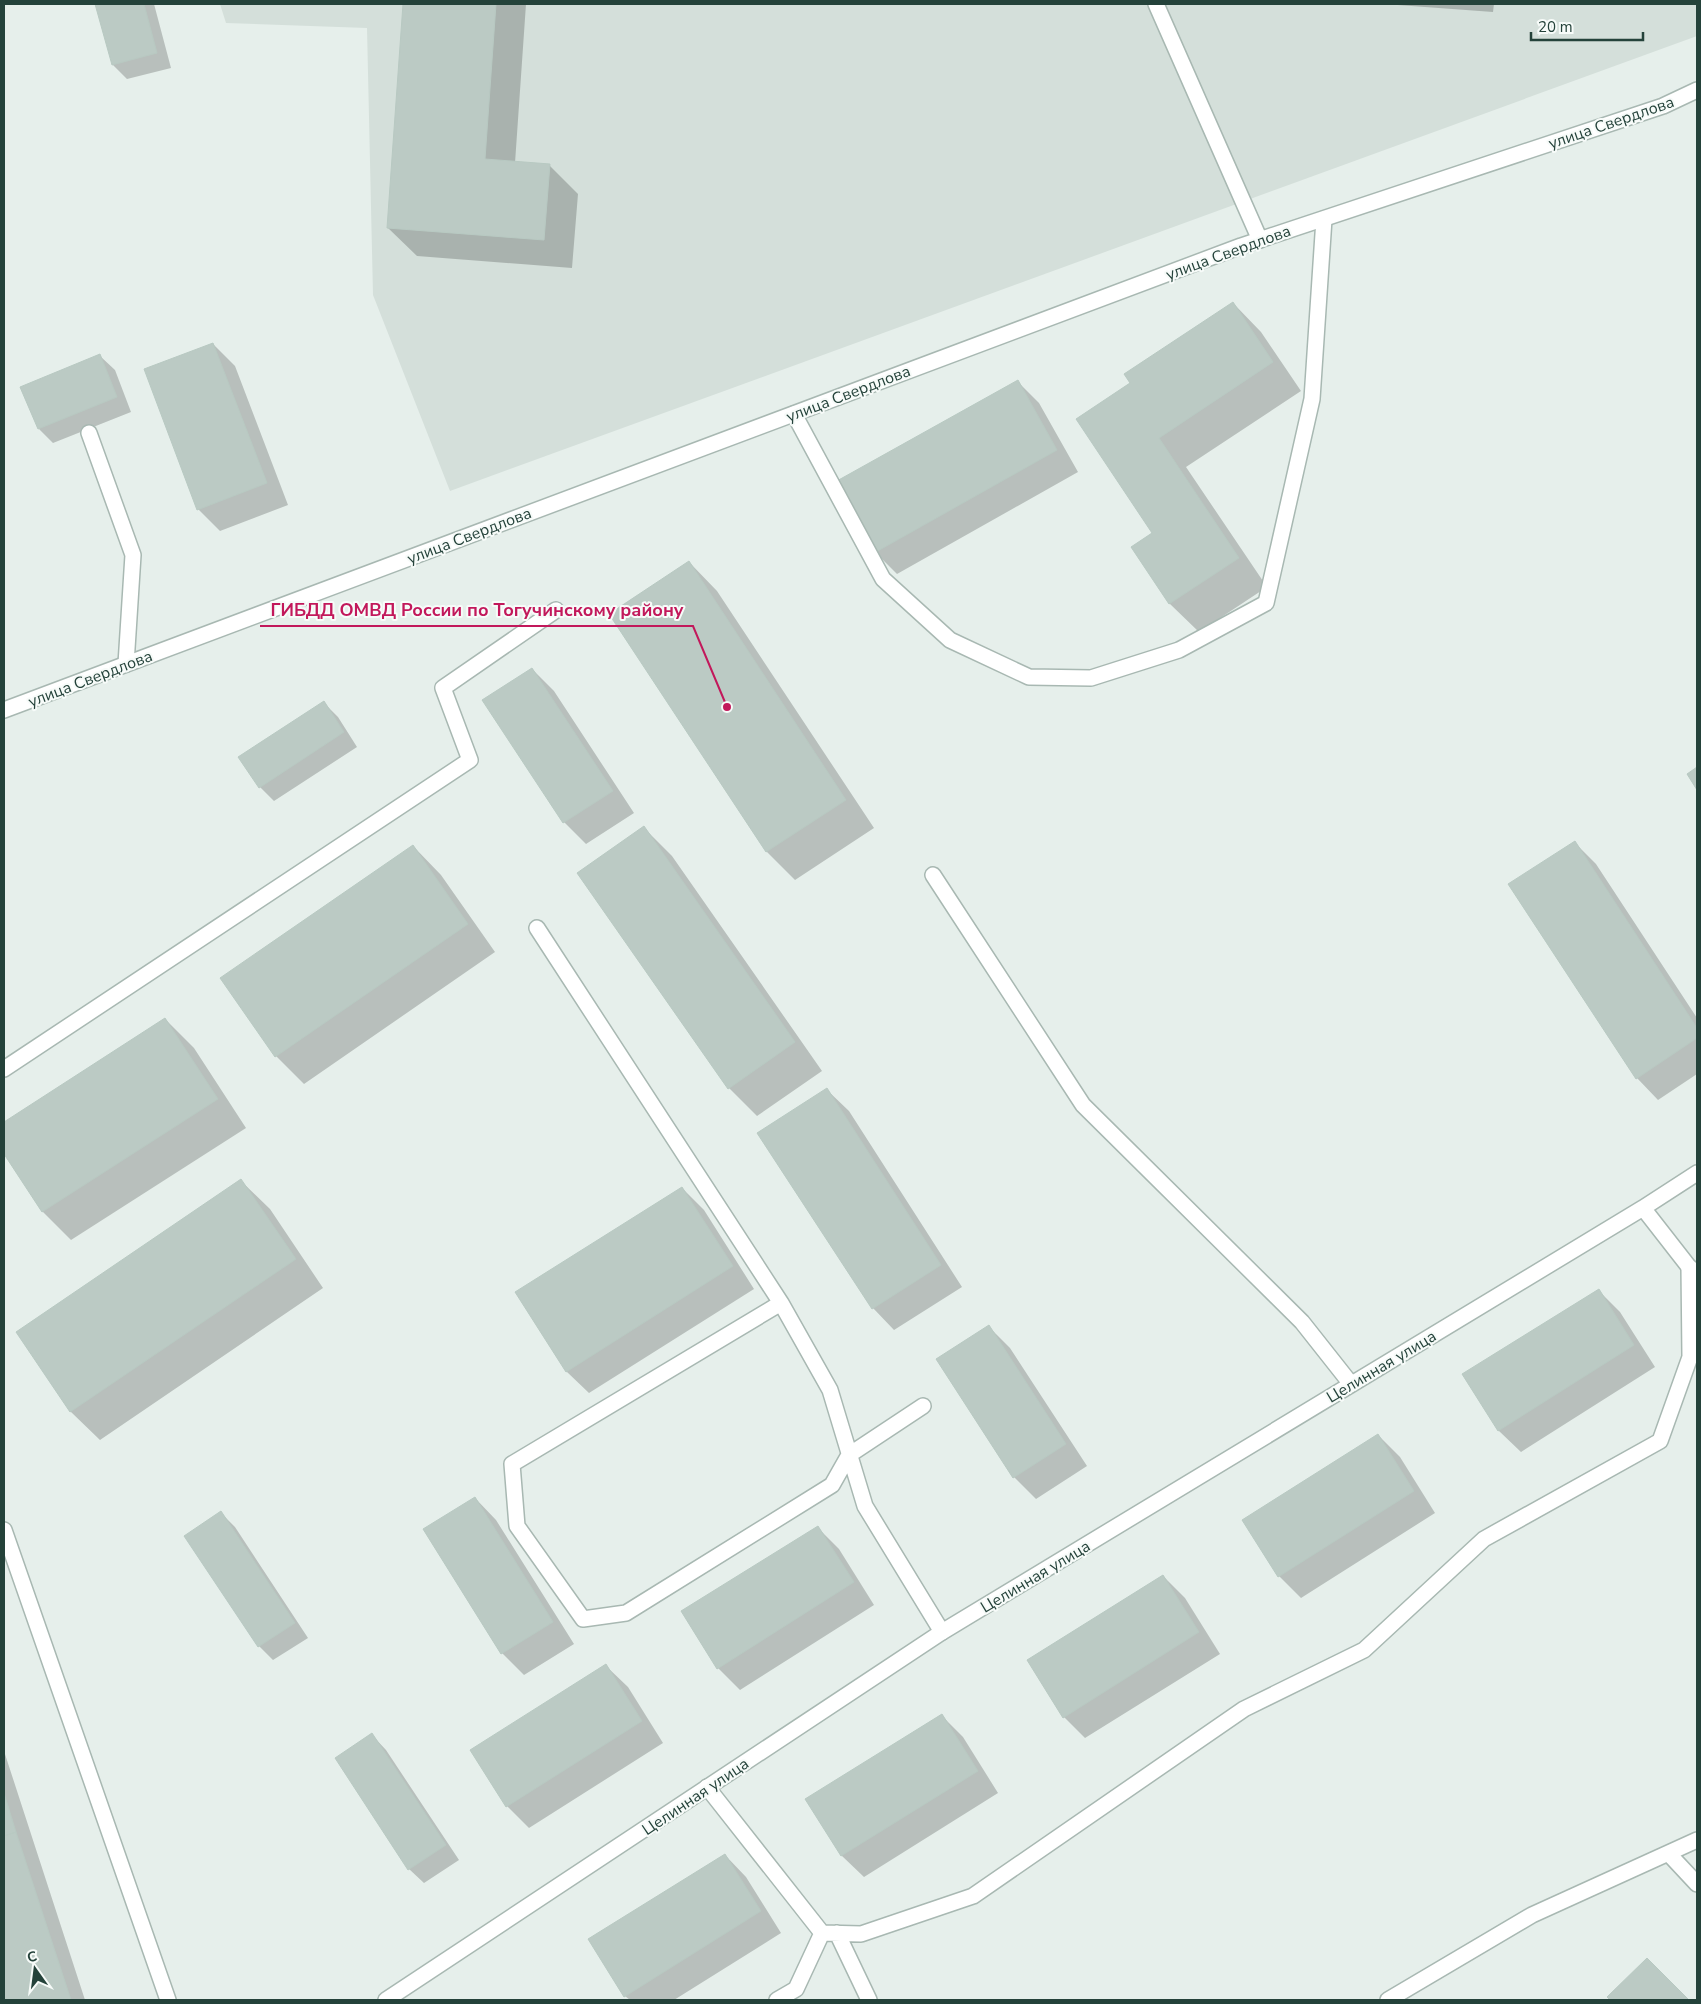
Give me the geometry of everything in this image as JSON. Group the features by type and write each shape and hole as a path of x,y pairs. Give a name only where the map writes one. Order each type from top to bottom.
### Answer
{"street":[{"path":"1156,4 1260,240"},
{"name":"улица Свердлова","path":"4,710 1260,240 1663,106 1697,90"},
{"path":"794,414 883,579 950,640 1029,677 1091,678 1179,650 1266,603 1312,399 1324,219"},
{"path":"89,433 133,555 126,664"},
{"path":"4,1069 470,760 443,688 556,610"},
{"path":"933,875 1083,1105 1302,1322 1351,1384"},
{"path":"536,928 781,1303 830,1390 865,1506 942,1632"},
{"name":"Целинная улица","path":"386,2000 942,1632 1643,1208 1697,1173"},
{"path":"829,1933 861,1934 973,1896 1244,1709 1364,1650 1484,1539 1660,1441 1690,1357 1693,1270 1643,1208"},
{"path":"781,1303 512,1464 517,1526 583,1619 626,1613 832,1485 850,1455 923,1406"},
{"path":"4,1530 168,2000"},
{"path":"707,1788 829,1933 869,2000"},
{"path":"1388,2000 1532,1915 1697,1840"},
{"path":"1669,1854 1697,1884"},
{"path":"777,2000 796,1989 829,1933"}],"shaded area":[{"path":"220,4 1697,4 1697,36 450,491 373,295 367,28 226,23"}],"building":[{"path":"95,4 144,4 157,53 112,65"},
{"path":"403,4 496,4 485,159 550,164 544,240 387,228"},
{"path":"1233,302 1273,362 1159,438 1239,558 1169,604 1131,547 1152,533 1076,419 1130,383 1124,374"},
{"path":"213,343 267,483 197,510 144,369"},
{"path":"100,354 117,397 38,429 20,387"},
{"path":"1018,380 1057,450 874,553 835,482"},
{"path":"689,561 846,800 766,852 609,614"},
{"path":"532,668 613,791 563,823 482,700"},
{"path":"324,701 344,732 259,788 238,757"},
{"path":"1697,767 1697,790 1687,774"},
{"path":"644,826 795,1042 728,1089 577,873"},
{"path":"1575,841 1697,1028 1697,1038 1636,1079 1508,884"},
{"path":"413,845 468,924 275,1057 220,978"},
{"path":"165,1018 218,1099 42,1212 4,1154 4,1122"},
{"path":"827,1088 941,1265 872,1309 757,1133"},
{"path":"241,1179 296,1259 70,1412 16,1332"},
{"path":"682,1187 733,1266 566,1372 515,1292"},
{"path":"1599,1289 1634,1345 1498,1431 1462,1374"},
{"path":"989,1325 1066,1444 1013,1478 936,1359"},
{"path":"1378,1434 1414,1491 1278,1577 1242,1520"},
{"path":"475,1497 553,1622 501,1654 423,1529"},
{"path":"221,1511 295,1623 258,1647 184,1536"},
{"path":"818,1526 854,1582 717,1669 681,1611"},
{"path":"1163,1575 1199,1632 1063,1718 1027,1660"},
{"path":"606,1664 642,1721 506,1807 470,1750"},
{"path":"942,1714 978,1771 841,1856 805,1799"},
{"path":"372,1733 446,1845 408,1870 335,1758"},
{"path":"4,1793 16,1832 4,1836"},
{"path":"16,1832 71,2000 4,2000 4,1836"},
{"path":"725,1854 761,1911 624,1997 588,1939"},
{"path":"1647,1958 1689,2000 1610,2000 1607,1997"}],"place":[{"name":"ГИБДД ОМВД России по Тогучинскому району","path":"727,707"}]}
